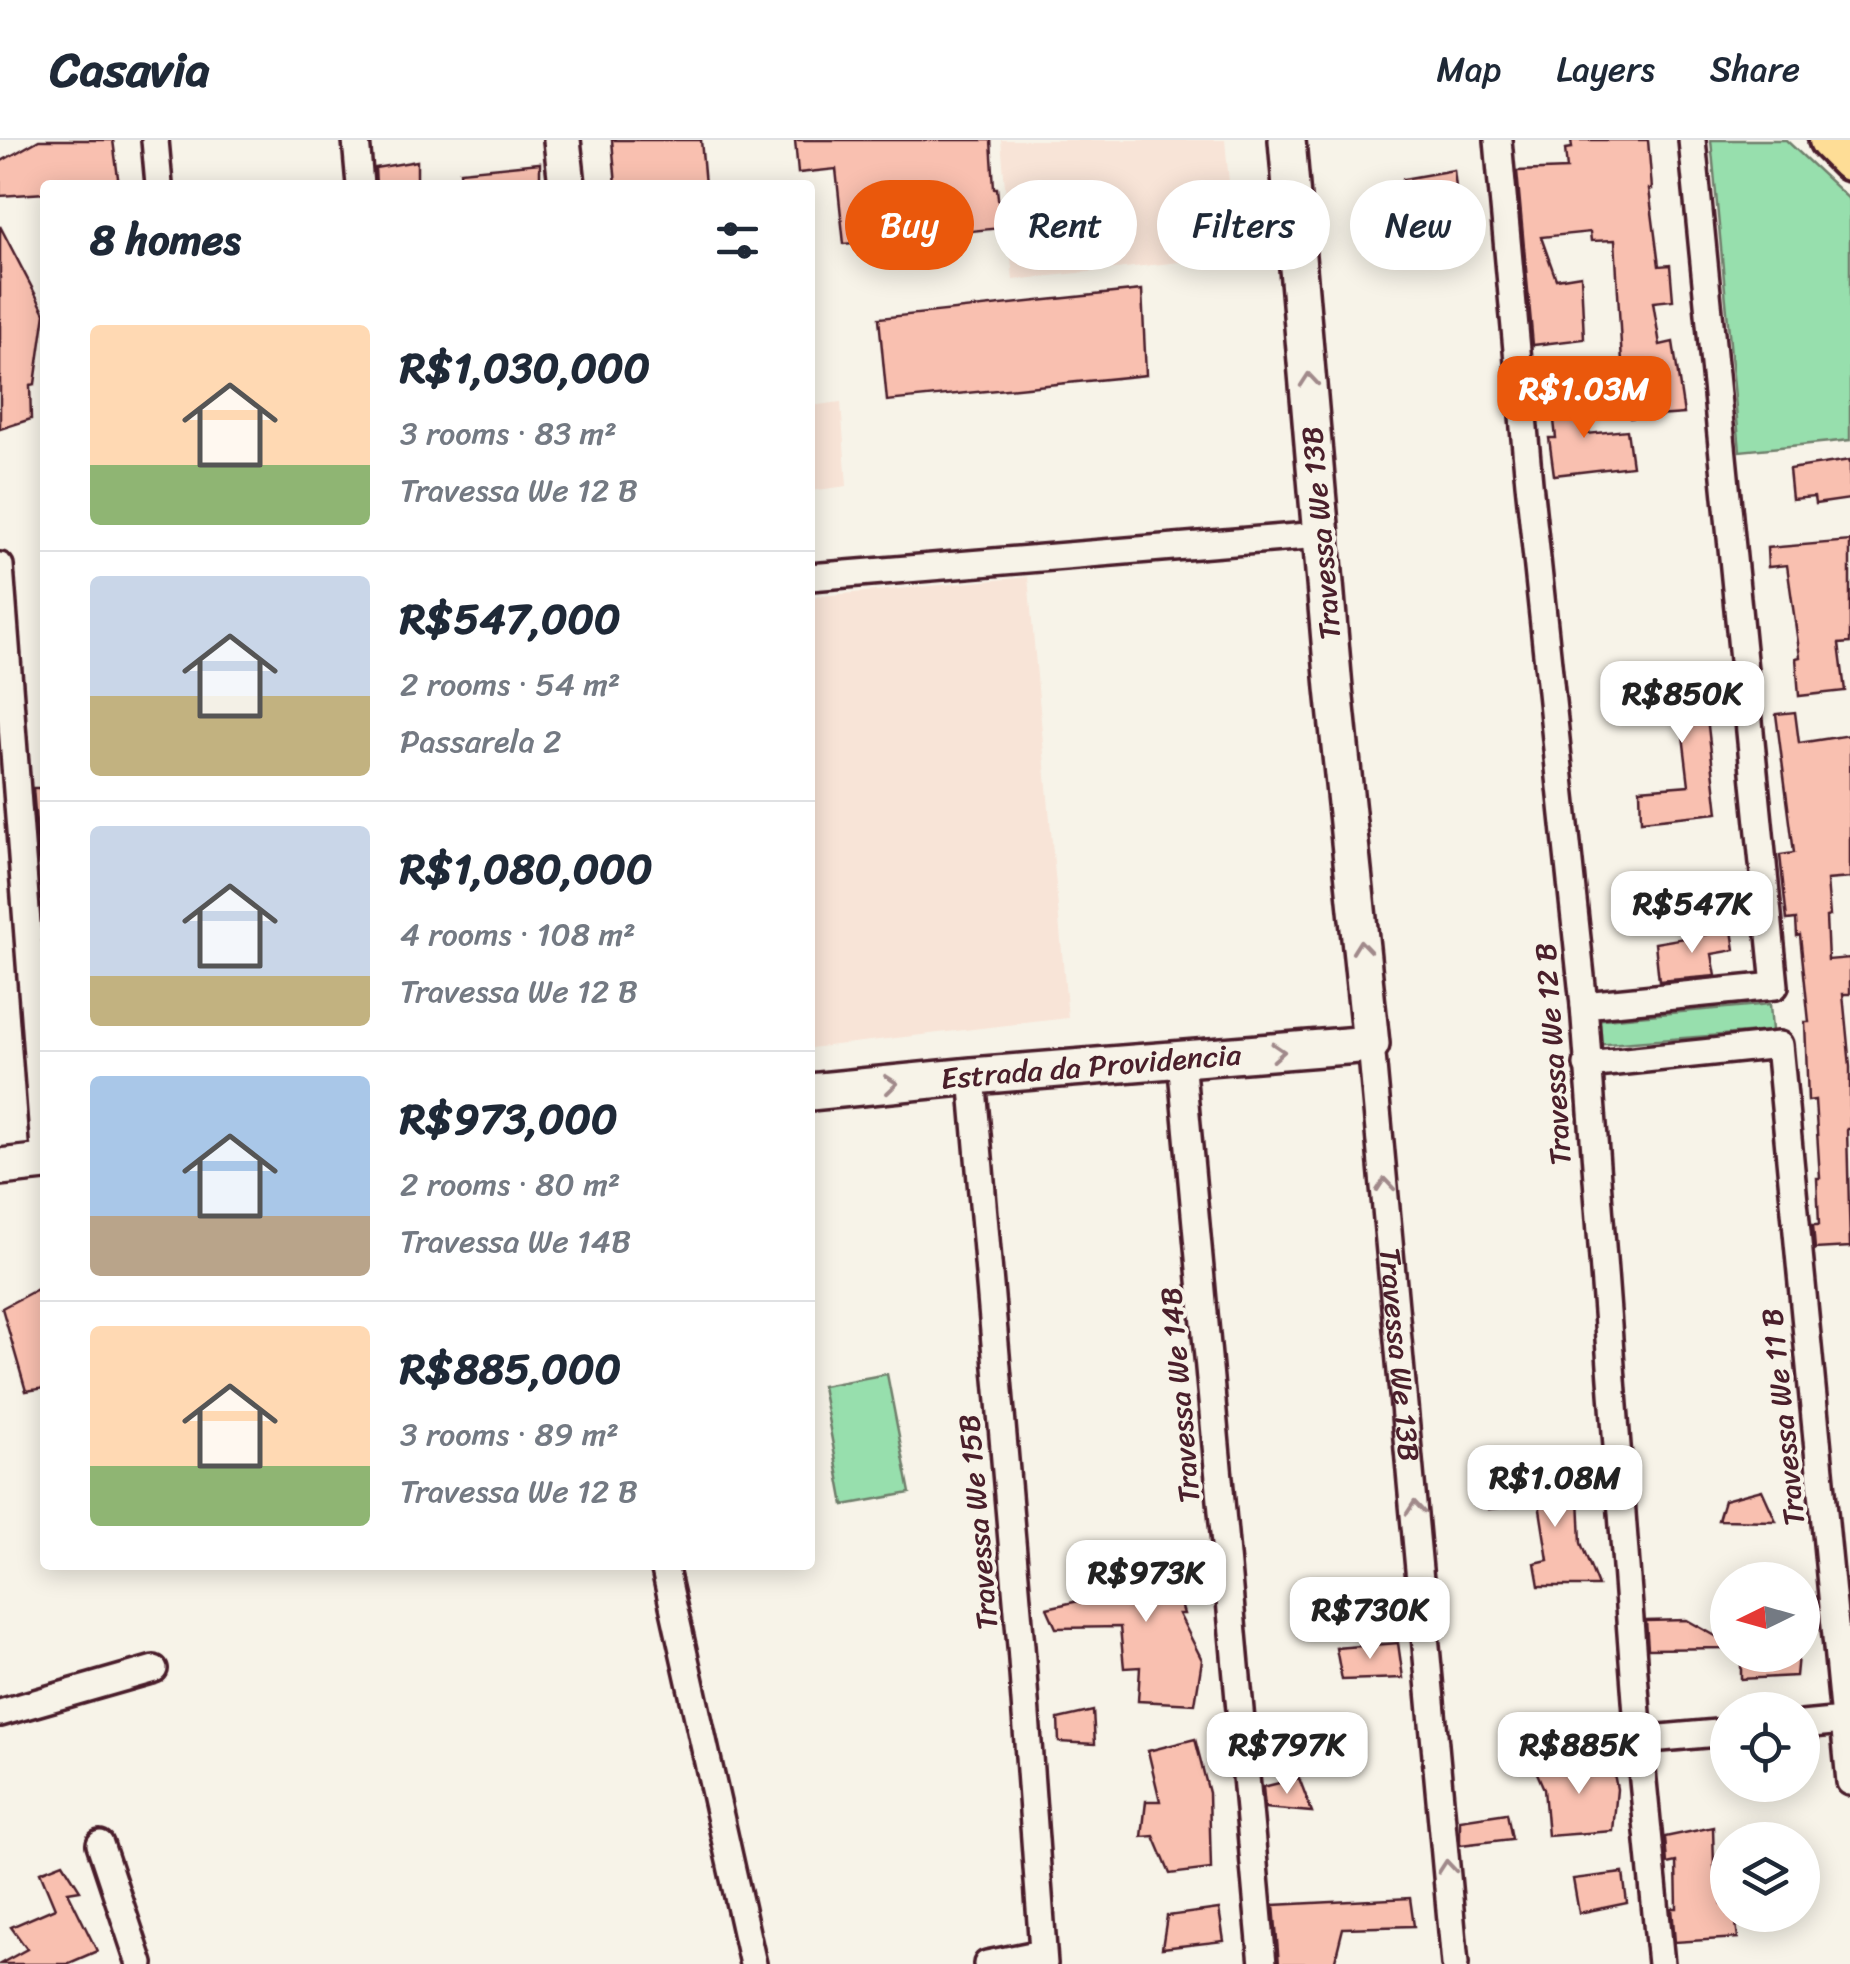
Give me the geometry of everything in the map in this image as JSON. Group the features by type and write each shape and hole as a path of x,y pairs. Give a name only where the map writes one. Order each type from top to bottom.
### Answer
{"main road":[{"path":"562,140 566,180"},
{"name":"Travessa We 13B","path":"1287,140 1320,535 1371,1046"},
{"path":"1830,140 1850,160"},
{"name":"Estrada da Providencia","path":"815,1092 1371,1046"},
{"path":"0,1167 40,1163"}],"street":[{"path":"155,140 159,180"},
{"path":"356,140 360,180"},
{"name":"Travessa We 12 B","path":"1498,140 1584,1006 1639,1740 1661,1964"},
{"path":"1584,1006 1775,986 1692,140"},
{"path":"815,577 1320,535"},
{"path":"0,566 40,1096"},
{"name":"Travessa We 11 B","path":"1587,1065 1779,1045 1838,1531 1843,1721 1850,1782"},
{"name":"Travessa We 13B","path":"1371,1046 1456,1964"},
{"name":"Travessa We 14B","path":"1182,1059 1263,1964"},
{"name":"Travessa We 15B","path":"972,1076 1021,1646 1043,1959"},
{"path":"665,1570 753,1964"},
{"path":"0,1713 154,1669"},
{"path":"1820,1723 1843,1721"},
{"path":"1639,1740 1710,1734"},
{"path":"100,1844 134,1962"},
{"path":"988,1964 1043,1959"}],"shaded area":[{"path":"1001,140 1225,140 1229,180 1157,180 1157,265 1137,267 1137,180 1004,180"},
{"path":"1012,270 1106,270 1013,280"},
{"path":"841,402 847,486 815,490 815,405"},
{"path":"1028,577 1068,1018 815,1047 815,597"}],"green space":[{"path":"1711,140 1786,140 1850,200 1850,440 1740,451"},
{"path":"1770,1004 1772,1031 1595,1045 1593,1020"},
{"path":"887,1374 910,1493 844,1505 822,1386"}],"building":[{"path":"39,140 113,140 118,180 40,180 40,193 0,196 0,162"},
{"path":"612,140 701,140 705,180 616,180"},
{"path":"795,140 991,140 994,229 974,231 974,180 845,180 844,244 836,169 798,173"},
{"path":"1571,140 1648,140 1649,189 1659,266 1670,265 1673,300 1653,302 1660,345 1673,342 1684,414 1630,418 1623,380 1615,240 1591,241 1590,232 1541,237 1556,279 1581,275 1584,339 1533,345 1517,171 1567,169 1565,149 1572,148"},
{"path":"417,161 417,180 376,180 375,168"},
{"path":"540,163 540,180 461,180 460,171"},
{"path":"1454,170 1455,180 1403,180"},
{"path":"0,226 40,303 40,348 35,384 30,385 31,419 0,429"},
{"path":"1142,290 1146,375 887,401 879,318"},
{"path":"1585,392 1587,434 1627,430 1632,466 1554,475 1549,438 1556,438 1552,403"},
{"path":"1850,460 1850,499 1815,504 1814,497 1792,499 1789,469"},
{"path":"1850,541 1850,643 1839,644 1845,691 1799,696 1796,658 1800,657 1787,565 1768,567 1767,548"},
{"path":"1706,671 1705,700 1718,813 1641,821 1640,789 1689,785 1679,702 1636,705 1633,676"},
{"path":"1795,712 1799,743 1850,735 1850,878 1827,880 1830,916 1826,917 1828,960 1850,958 1850,994 1843,994 1850,1067 1850,1247 1815,1249 1813,1225 1819,1225 1820,1178 1815,1100 1808,1101 1805,1022 1809,1022 1800,935 1797,936 1796,919 1787,920 1780,855 1794,853 1776,714"},
{"path":"33,788 40,788 39,860"},
{"path":"1732,930 1735,950 1712,954 1716,976 1659,981 1655,943"},
{"path":"40,1288 40,1389 26,1391 2,1308"},
{"path":"1578,1474 1581,1543 1598,1586 1539,1586 1535,1563 1548,1560 1539,1503 1489,1509 1487,1495"},
{"path":"1762,1490 1776,1521 1718,1520 1724,1500"},
{"path":"1189,1549 1185,1574 1191,1586 1176,1588 1184,1614 1179,1614 1202,1660 1195,1704 1138,1701 1140,1667 1124,1668 1120,1627 1056,1628 1047,1608 1115,1593 1116,1560"},
{"path":"1687,1620 1710,1633 1710,1648 1648,1649 1646,1621"},
{"path":"1398,1643 1403,1678 1342,1680 1336,1648"},
{"path":"1741,1672 1796,1672 1796,1676 1741,1679"},
{"path":"1093,1711 1095,1744 1059,1742 1058,1719"},
{"path":"1195,1739 1209,1793 1211,1869 1170,1874 1154,1836 1142,1837 1146,1801 1160,1801 1148,1751"},
{"path":"1611,1758 1617,1789 1613,1831 1548,1836 1544,1789 1534,1766"},
{"path":"1299,1778 1312,1812 1265,1808 1263,1787"},
{"path":"1507,1813 1512,1839 1460,1845 1460,1820"},
{"path":"1710,1828 1710,1932 1737,1932 1738,1938 1675,1942 1672,1908 1677,1908 1676,1862 1667,1864 1665,1837"},
{"path":"63,1863 80,1890 68,1892 97,1951 67,1964 0,1964 27,1949 11,1927 55,1908 40,1872"},
{"path":"1623,1873 1627,1903 1579,1913 1573,1879"},
{"path":"1410,1898 1414,1926 1343,1928 1334,1964 1279,1964 1274,1905"},
{"path":"1219,1909 1224,1941 1162,1948 1167,1916"}]}
